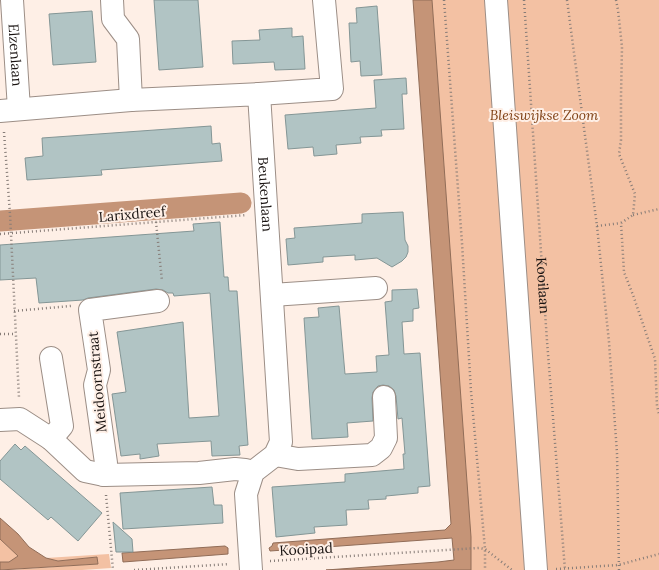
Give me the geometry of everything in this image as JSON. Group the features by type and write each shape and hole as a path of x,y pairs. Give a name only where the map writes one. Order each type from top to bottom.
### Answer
{"street":[{"name":"Elzenlaan","path":"7,110 12,0"},
{"path":"112,0 113,19 128,39 131,100"},
{"path":"7,110 131,100 332,89 324,0"},
{"name":"Kooilaan","path":"496,0 545,570"},
{"name":"Beukenlaan","path":"259,94 281,442 275,455"},
{"path":"272,295 376,288"},
{"path":"90,310 158,301"},
{"name":"Meidoornstraat","path":"90,310 99,370 95,385 106,463 104,475"},
{"path":"51,358 62,426 51,439"},
{"path":"251,566 246,494 253,472 275,455 298,459 372,455 381,448 386,438 384,397"},
{"path":"10,419 51,439 85,470 104,475 199,473 235,469 253,472"}],"path":[{"path":"444,0 462,243 471,391 485,549 485,570"},
{"name":"Kooilaan","path":"524,0 565,569"},
{"path":"567,0 597,226 609,342 617,453 618,570"},
{"path":"616,0 622,47 621,140 619,154 635,194 633,214"},
{"path":"7,110 16,334 10,419"},
{"path":"597,226 621,223 633,214 659,209"},
{"name":"Larixdreef","path":"0,234 266,213"},
{"path":"156,222 165,300 158,301"},
{"path":"621,223 624,272 634,295 655,358 657,406 659,414"},
{"path":"14,311 82,305 90,310"},
{"path":"0,334 16,334"},
{"path":"104,475 113,570"},
{"path":"485,549 512,570"},
{"name":"Kooipad","path":"134,570 251,566 444,550 485,549"},
{"path":"545,570 618,565 659,554"}],"green space":[{"name":"Bleiswijkse Zoom","path":"421,0 659,0 659,570 459,570"},
{"path":"0,539 18,556 9,562 0,562"},
{"path":"109,554 111,568 82,570 9,570 98,564 97,557 58,561 46,558"}],"shaded area":[{"path":"413,0 432,0 471,537 471,570 326,570 454,560 452,538 270,551 269,548 273,543 445,530 451,524"},
{"path":"0,518 18,534 29,547 46,558 58,561 97,557 98,564 0,570 0,562 9,562 18,556 0,539"},
{"path":"225,546 228,548 228,554 123,562 122,553"}],"building":[{"path":"154,0 198,0 203,67 159,70"},
{"path":"377,6 382,75 361,76 360,61 351,62 349,23 357,23 356,8"},
{"path":"92,11 96,62 53,65 49,14"},
{"path":"292,28 292,37 303,36 305,69 275,70 274,62 233,64 232,41 260,40 259,30"},
{"path":"406,78 407,94 402,94 404,129 381,130 382,136 360,137 361,143 336,145 337,154 314,156 313,147 288,149 285,115 376,108 374,80"},
{"path":"211,126 212,144 220,143 222,161 101,170 102,175 27,180 25,158 43,156 42,138"},
{"path":"403,212 405,240 408,246 408,252 402,261 392,267 377,258 355,260 355,255 323,257 323,262 288,265 286,239 295,238 294,228 362,223 362,214"},
{"path":"220,222 224,277 228,277 229,291 237,291 248,445 239,446 240,455 212,456 211,441 157,444 159,456 140,459 140,454 121,456 112,394 126,392 117,332 183,322 189,418 219,416 210,293 174,296 173,293 156,289 88,298 83,300 39,303 36,278 0,280 0,245 194,231 193,224"},
{"path":"417,289 419,308 413,309 413,321 402,322 404,354 420,353 430,486 418,487 418,493 386,496 386,499 368,500 369,509 346,510 347,525 314,527 315,533 276,537 272,487 345,482 345,474 404,469 403,454 405,454 402,418 398,419 396,396 394,390 389,386 378,386 373,392 373,421 347,423 348,437 312,439 304,318 319,317 318,308 339,306 345,374 377,372 376,356 389,355 385,302 392,301 392,290"},
{"path":"15,444 21,450 25,446 102,513 78,541 51,517 48,520 0,479 0,461"},
{"path":"212,487 214,505 222,505 223,523 123,529 120,493"},
{"path":"113,522 132,539 133,552 116,552"}],"waterway":[{"path":"0,221 241,203"}]}
